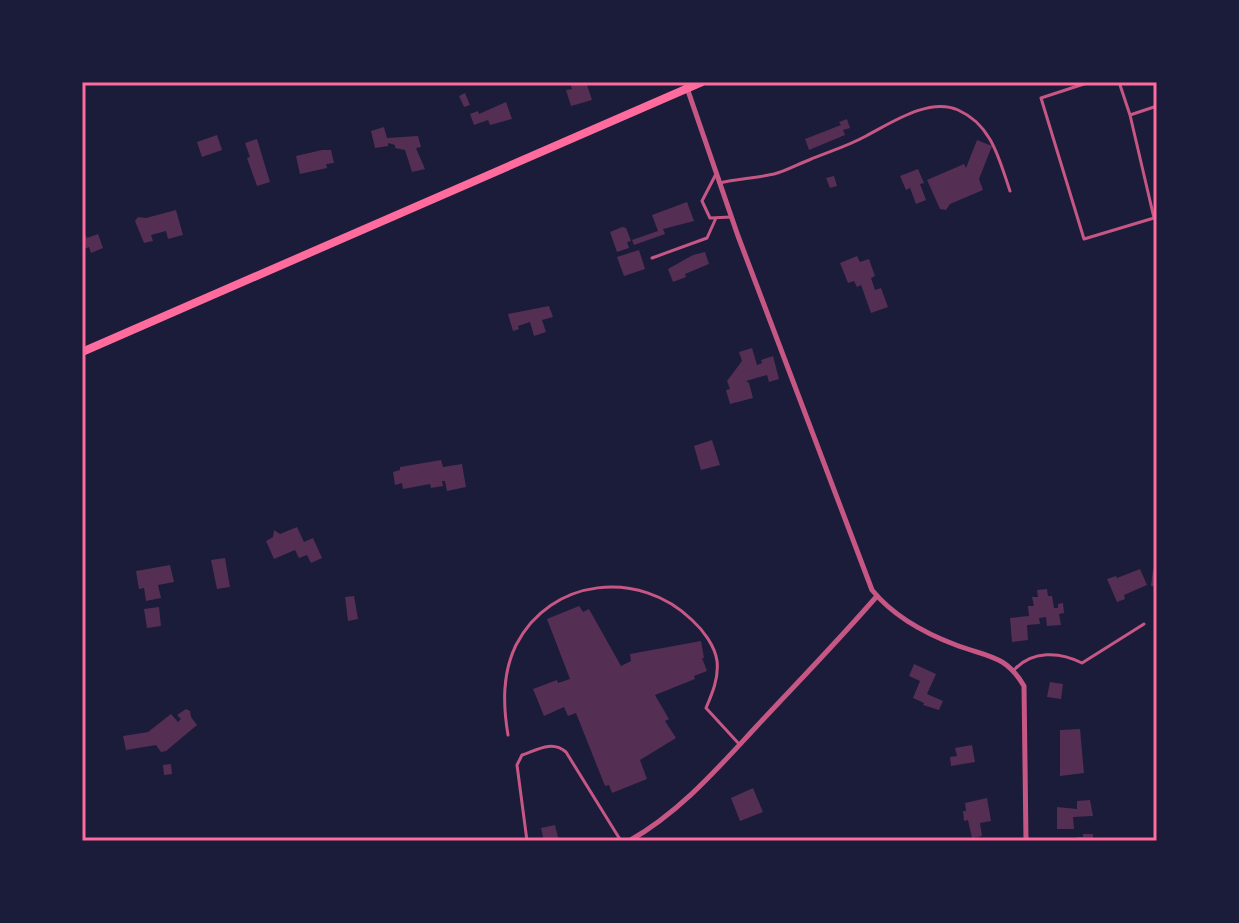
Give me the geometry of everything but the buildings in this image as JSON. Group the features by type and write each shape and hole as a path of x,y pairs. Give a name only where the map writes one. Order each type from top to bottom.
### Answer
{"main road":[{"path":"82,352 686,86 702,82"}],"street":[{"path":"686,86 731,217 853,541 877,596 896,615 907,621 954,644 1004,661 1015,669 1024,686 1026,841"},
{"path":"629,841 678,808 877,596"}],"lane":[{"path":"1090,82 1041,98 1084,239 1156,217 1119,82"},
{"path":"1130,115 1157,106"},
{"path":"719,183 774,174 907,116 934,107 946,107 958,110 978,123 991,138 1010,191"},
{"path":"716,174 702,201 710,218 731,217"},
{"path":"652,258 707,238 716,218"},
{"path":"508,735 504,688 516,645 537,618 560,600 588,589 623,587 652,592 682,610 704,632 717,660 715,685 706,708 740,745"},
{"path":"1015,669 1025,658 1048,655 1082,663 1144,624"},
{"path":"527,841 517,765 522,755 549,745 559,746 566,752 621,841"}]}
